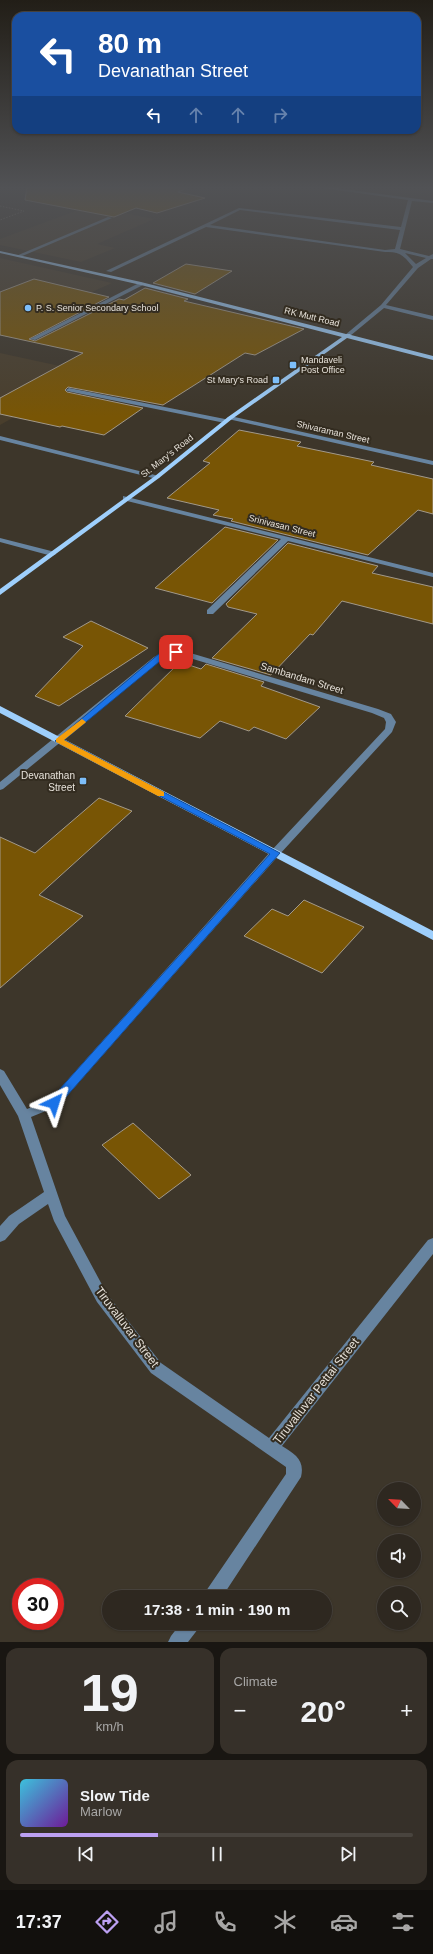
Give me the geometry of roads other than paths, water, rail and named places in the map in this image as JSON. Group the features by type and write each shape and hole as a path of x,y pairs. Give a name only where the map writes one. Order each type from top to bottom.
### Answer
{"main road":[{"name":"RK Mutt Road","path":"52,264 348,335 433,358"},
{"name":"St. Mary's Road","path":"0,593 126,498 157,477 227,420 348,335"},
{"path":"0,710 433,936"}],"street":[{"path":"109,271 124,264"},
{"path":"413,264 416,267"},
{"path":"348,335 383,306 416,267 421,264"},
{"path":"33,339 141,284"},
{"path":"383,306 433,318"},
{"name":"Shivaraman Street","path":"69,390 227,420 433,464"},
{"path":"0,438 157,477"},
{"name":"Srinivasan Street","path":"126,498 433,575"},
{"path":"210,612 287,538"},
{"path":"0,540 52,554"},
{"name":"Sambandam Street","path":"59,741 157,659 169,652 184,654 388,716 392,722 389,730 275,853"},
{"path":"0,787 59,741"},
{"path":"24,1115 54,1103 275,853"},
{"name":"Tiruvalluvar Street","path":"0,1074 24,1115 59,1217 102,1298 156,1368 271,1448"},
{"path":"0,1236 14,1220 51,1194"},
{"name":"Tiruvalluvar Pettai Street","path":"217,1590 292,1477 295,1469 293,1462 271,1448 433,1244"},
{"path":"177,1642 186,1630"}],"place":[{"name":"P. S. Senior Secondary School","path":"28,308"},
{"name":"Mandaveli Post Office","path":"293,365"},
{"name":"St Mary’s Road","path":"276,380"},
{"name":"Devanathan Street","path":"83,781"}]}
